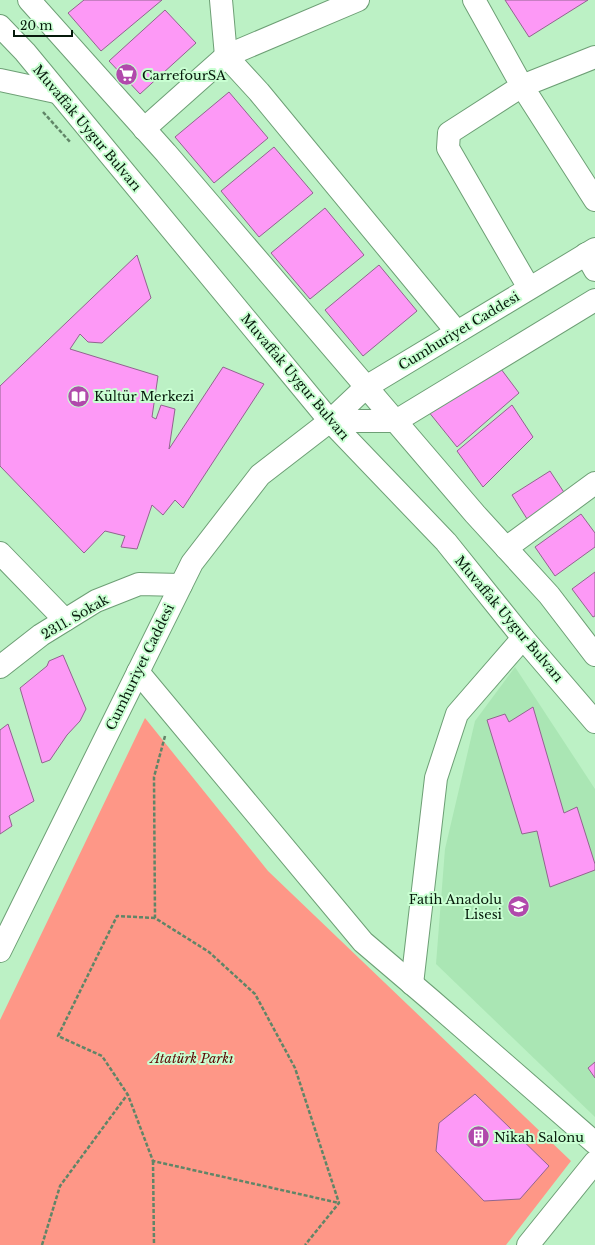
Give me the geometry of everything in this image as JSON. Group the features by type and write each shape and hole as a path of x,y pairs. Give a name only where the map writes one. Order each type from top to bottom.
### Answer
{"street":[{"path":"29,0 144,129 366,387 506,548 549,595 595,654"},
{"path":"220,0 226,56 259,92 457,332"},
{"path":"144,129 226,56 358,0"},
{"path":"474,0 522,86 595,200"},
{"name":"Muvaffak Uygur Bulvarı","path":"0,26 25,52 56,92 330,421 446,542 523,638 595,722"},
{"path":"529,288 448,148 449,133 522,86 595,57"},
{"path":"0,80 56,92"},
{"name":"Cumhuriyet Caddesi","path":"0,951 192,563 260,475 330,421 366,387 529,288 592,258"},
{"path":"330,421 396,421 595,300"},
{"path":"506,548 595,483"},
{"path":"0,553 65,620"},
{"name":"2311. Sokak","path":"0,666 41,635 96,602 139,584 181,585"},
{"path":"412,984 436,778 447,742 456,714 523,638"},
{"path":"138,672 363,942 595,1143"},
{"path":"528,1245 595,1162"}],"path":[{"path":"155,918 154,777 171,712"},
{"path":"154,1245 153,1161 128,1095 102,1056 58,1036 117,916 155,918 209,952 254,994 295,1068 339,1203"},
{"path":"42,1245 60,1186 128,1095"},
{"path":"153,1161 339,1203"},
{"path":"306,1245 339,1203"}],"shaded area":[{"name":"Fatih Anadolu Lisesi","path":"515,667 595,789 595,1117 436,964 445,849 475,721"}],"green space":[{"name":"Atatürk Parkı","path":"145,718 268,871 571,1161 506,1245 0,1245 0,1020"}],"building":[{"path":"84,0 162,0 101,51 68,13"},
{"path":"505,0 588,0 529,37"},
{"path":"165,10 196,43 140,94 109,61"},
{"path":"229,92 268,138 214,183 175,137"},
{"path":"274,147 313,193 259,237 221,191"},
{"path":"325,208 364,255 310,299 271,253"},
{"name":"Kültür Merkezi","path":"137,255 151,298 102,343 88,342 80,334 70,349 158,376 152,417 156,419 161,405 175,409 169,449 223,367 264,384 183,508 175,500 163,515 152,505 137,549 121,547 125,536 105,531 84,553 0,466 0,386"},
{"path":"379,265 417,311 363,356 325,310"},
{"path":"498,365 519,393 457,447 428,411"},
{"path":"512,405 533,437 483,487 457,451"},
{"path":"550,471 567,497 529,522 512,495"},
{"path":"581,514 595,533 595,547 555,576 535,547"},
{"path":"595,572 595,616 593,617 572,589"},
{"path":"63,655 86,709 80,721 67,735 50,760 42,763 20,688 47,666 49,661"},
{"path":"533,707 564,813 577,807 595,864 595,870 550,887 537,831 522,834 487,720 505,714 509,722"},
{"path":"8,724 34,801 9,816 12,826 0,834 0,730"},
{"path":"595,1062 595,1078 588,1068"},
{"name":"Nikah Salonu","path":"475,1094 549,1166 520,1199 484,1201 436,1151 439,1123"}],"place":[{"name":"CarrefourSA","path":"127,75"},
{"name":"Kültür Merkezi","path":"78,396"},
{"name":"Fatih Anadolu Lisesi","path":"518,906"},
{"name":"Nikah Salonu","path":"478,1137"}]}
